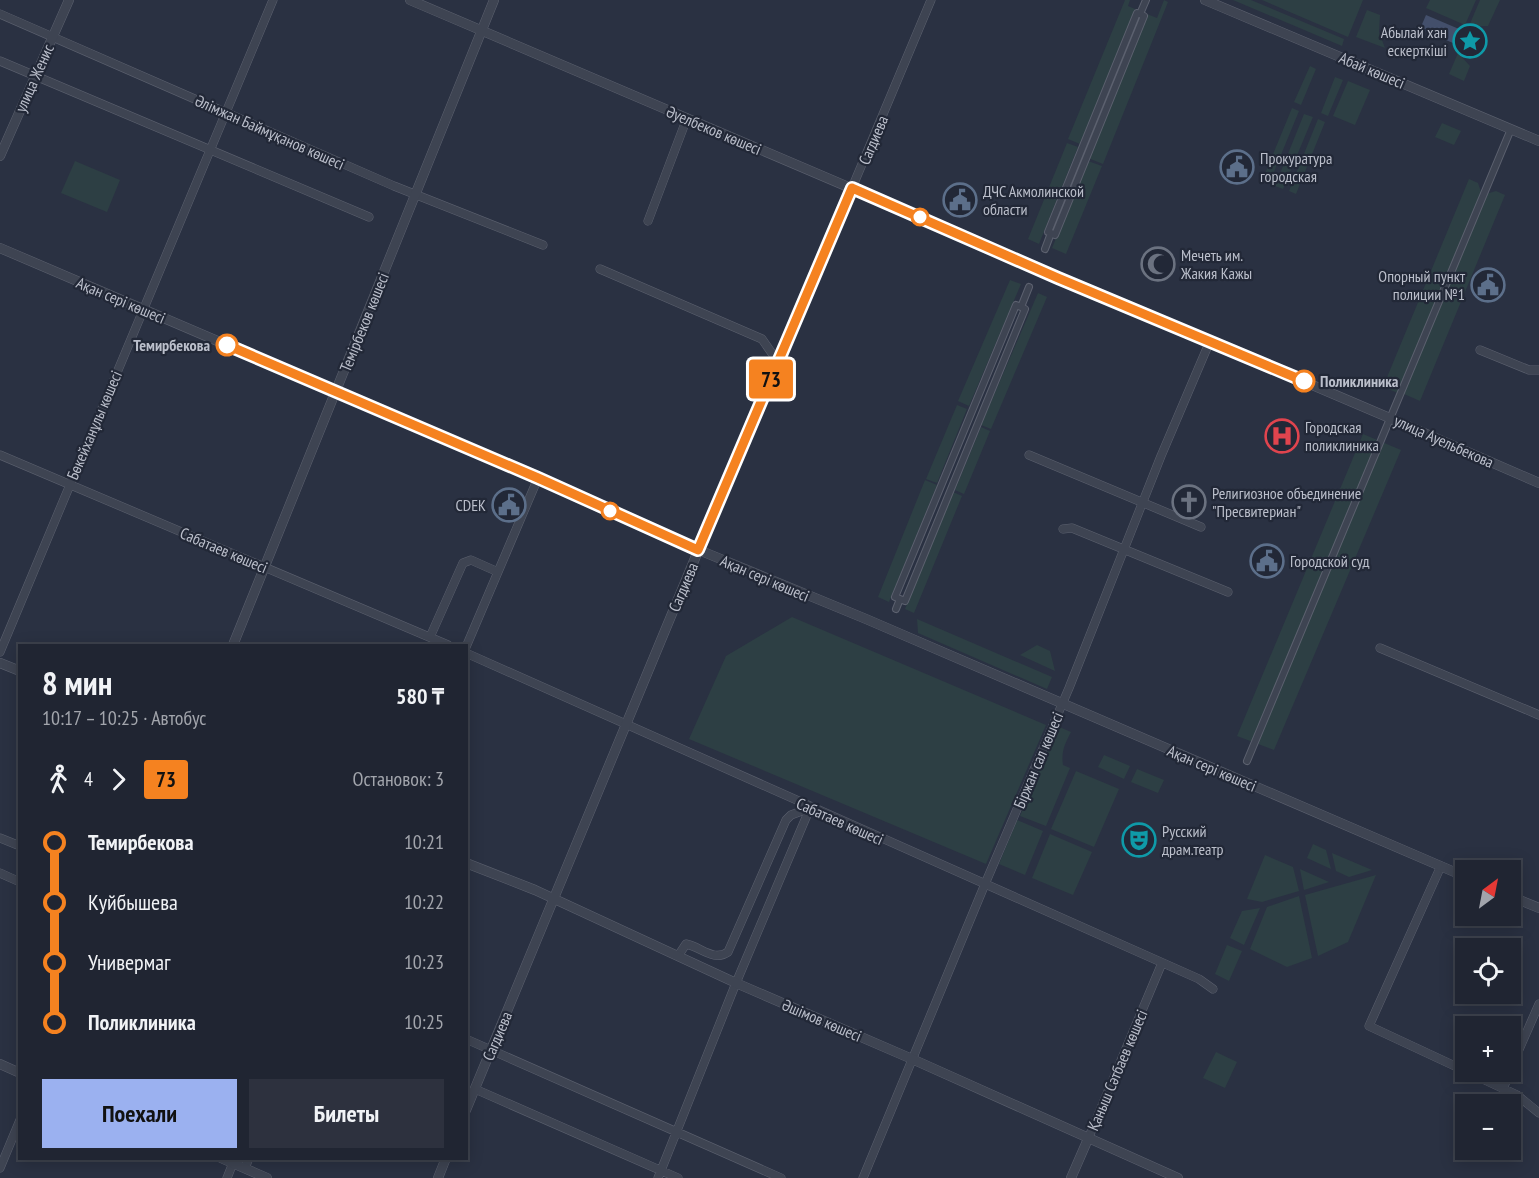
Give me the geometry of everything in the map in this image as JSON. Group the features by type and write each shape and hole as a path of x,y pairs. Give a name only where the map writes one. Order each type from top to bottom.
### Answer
{"street":[{"name":"улица Женис","path":"0,156 69,0"},
{"name":"Бөкейханұлы көшесі","path":"0,652 273,0"},
{"name":"Әуелбеков көшесі","path":"410,0 1017,260"},
{"name":"Темірбеков көшесі","path":"233,644 494,0"},
{"name":"Сагдиева","path":"468,1105 698,550 931,0"},
{"path":"1107,97 1111,77 1137,13 1140,14 1146,0"},
{"name":"Абай көшесі","path":"1205,0 1539,141"},
{"name":"Әлімжан Баймұқанов көшесі","path":"0,14 394,186 543,245"},
{"path":"1045,249 1051,234 1048,232 1073,171 1083,155 1107,97 1118,80 1144,16 1140,14"},
{"path":"0,61 369,217"},
{"path":"1111,77 1118,80"},
{"path":"648,221 687,118"},
{"path":"1247,761 1511,129"},
{"path":"1051,234 1055,235 1080,174 1083,155"},
{"path":"1073,171 1080,174"},
{"name":"Ақан сері көшесі","path":"0,248 538,478 698,550 1455,872"},
{"name":"улица Ауельбекова","path":"1017,260 1390,417 1539,483"},
{"path":"600,269 762,339 778,362"},
{"path":"1021,307 1029,286"},
{"path":"1016,305 1021,307 1025,309 1016,332 904,601 895,597 904,574 1016,305"},
{"path":"1006,329 1016,332"},
{"name":"Біржан сал көшесі","path":"863,1178 1062,704 1209,341"},
{"path":"1480,350 1529,370 1539,370"},
{"path":"995,356 1004,360"},
{"path":"983,383 993,387"},
{"path":"972,410 982,414"},
{"path":"961,437 971,441"},
{"name":"Сабатаев көшесі","path":"0,455 446,644"},
{"path":"1029,455 1201,527"},
{"path":"950,465 959,469"},
{"path":"467,644 538,478"},
{"path":"939,492 948,496"},
{"path":"927,519 937,523"},
{"path":"1064,529 1072,528 1228,592"},
{"path":"915,548 925,552"},
{"path":"430,637 463,563 471,560 498,572"},
{"path":"904,574 914,579"},
{"path":"896,609 900,599"},
{"path":"1380,648 1539,715"},
{"name":"Сабатаев көшесі","path":"468,654 1198,979 1213,989"},
{"path":"0,663 18,670"},
{"path":"678,956 686,944 714,956 722,956 728,952 786,820 791,815 810,808"},
{"path":"659,1174 810,808"},
{"path":"0,838 18,845"},
{"name":"Әшімов көшесі","path":"468,864 555,899 736,983 1178,1178"},
{"path":"1441,866 1369,1026 1517,1095 1539,1113"},
{"path":"0,873 18,881"},
{"path":"1521,901 1539,908"},
{"name":"Қаныш Сәтбаев көшесі","path":"1071,1178 1162,963"},
{"path":"1521,1046 1539,1004"},
{"path":"468,1040 781,1178"},
{"path":"0,1064 18,1071"},
{"path":"1503,1089 1506,1082"},
{"path":"475,1089 659,1174 678,1178"},
{"path":"0,1168 18,1125"},
{"path":"225,1160 267,1178"},
{"path":"244,1168 248,1160"},
{"path":"438,1178 445,1160"},
{"path":"227,1178 233,1163"}],"shaded area":[{"path":"1125,0 1130,0 1128,6 1135,9 1080,144 1068,139"},
{"path":"1164,0 1168,2 1103,164 1088,158 1147,14 1157,18"},
{"path":"1233,0 1251,0 1344,39 1342,46"},
{"path":"1262,0 1363,0 1348,37"},
{"path":"1430,0 1476,0 1465,25 1426,8"},
{"path":"1480,0 1500,0 1488,26 1469,26"},
{"path":"1367,10 1380,15 1379,32 1385,48 1356,37"},
{"path":"1458,53 1470,66 1464,81 1449,74"},
{"path":"1310,66 1316,69 1301,105 1294,102"},
{"path":"1335,77 1343,80 1328,116 1321,113"},
{"path":"1348,81 1370,90 1355,125 1333,116"},
{"path":"1292,108 1299,111 1269,184 1262,181"},
{"path":"1304,114 1313,117 1283,189 1275,186"},
{"path":"1318,119 1325,122 1296,194 1289,191"},
{"path":"1442,123 1461,131 1454,145 1435,137"},
{"path":"1067,143 1078,147 1039,244 1028,239"},
{"path":"75,161 120,180 107,212 61,193"},
{"path":"1088,161 1102,166 1066,254 1052,248"},
{"path":"1469,179 1478,183 1481,192 1398,393 1383,387"},
{"path":"1496,191 1505,195 1420,401 1404,394 1486,194"},
{"path":"1010,280 1021,284 969,406 958,401"},
{"path":"1038,293 1047,297 991,429 981,425"},
{"path":"957,405 967,409 937,483 926,479"},
{"path":"981,427 990,431 964,494 955,490"},
{"path":"1363,434 1401,450 1274,750 1237,736"},
{"path":"925,480 937,485 889,602 878,597"},
{"path":"953,492 962,496 914,613 905,609"},
{"path":"792,617 1046,725 986,864 689,739 726,656"},
{"path":"917,619 1052,677 1047,689 918,633"},
{"path":"1037,645 1050,651 1055,671 1020,655"},
{"path":"1057,726 1071,732 1065,744 1063,756 1063,765 1070,768 1046,826 1020,816"},
{"path":"1104,755 1130,766 1124,779 1098,767"},
{"path":"1137,769 1164,780 1158,793 1131,782"},
{"path":"1076,771 1119,789 1094,847 1051,829"},
{"path":"1017,820 1043,831 1025,875 999,864"},
{"path":"1050,834 1092,852 1073,895 1032,878"},
{"path":"1313,844 1326,850 1331,869 1307,858"},
{"path":"1332,853 1372,870 1349,877 1336,871"},
{"path":"1265,855 1293,867 1299,891 1262,902 1247,899"},
{"path":"1300,869 1329,882 1304,890"},
{"path":"1376,875 1348,942 1318,956 1305,895"},
{"path":"1299,896 1312,958 1287,967 1250,949 1267,907"},
{"path":"1260,908 1244,945 1230,938 1242,911"},
{"path":"1227,945 1242,951 1229,981 1215,974"},
{"path":"1216,1052 1237,1062 1225,1088 1203,1078"}],"water":[{"path":"1426,15 1459,29 1453,43 1420,29"}],"bus line":[{"name":"73","path":"227,345 538,478 698,550 852,188 1058,278 1304,381"}],"place":[{"name":"Абылай хан ескерткіші","path":"1470,41"},
{"name":"Прокуратура городская","path":"1237,167"},
{"name":"ДЧС Акмолинской области","path":"960,200"},
{"name":"Мечеть им. Жакия Кажы","path":"1158,264"},
{"name":"Опорный пункт полиции №1","path":"1488,285"},
{"name":"Темирбекова","path":"227,345"},
{"name":"Поликлиника","path":"1304,381"},
{"name":"Городская поликлиника","path":"1282,436"},
{"name":"Религиозное объединение \"Пресвитериан\"","path":"1189,502"},
{"name":"CDEK","path":"509,505"},
{"name":"Городской суд","path":"1267,561"},
{"name":"Русский драм.театр","path":"1139,840"}]}
